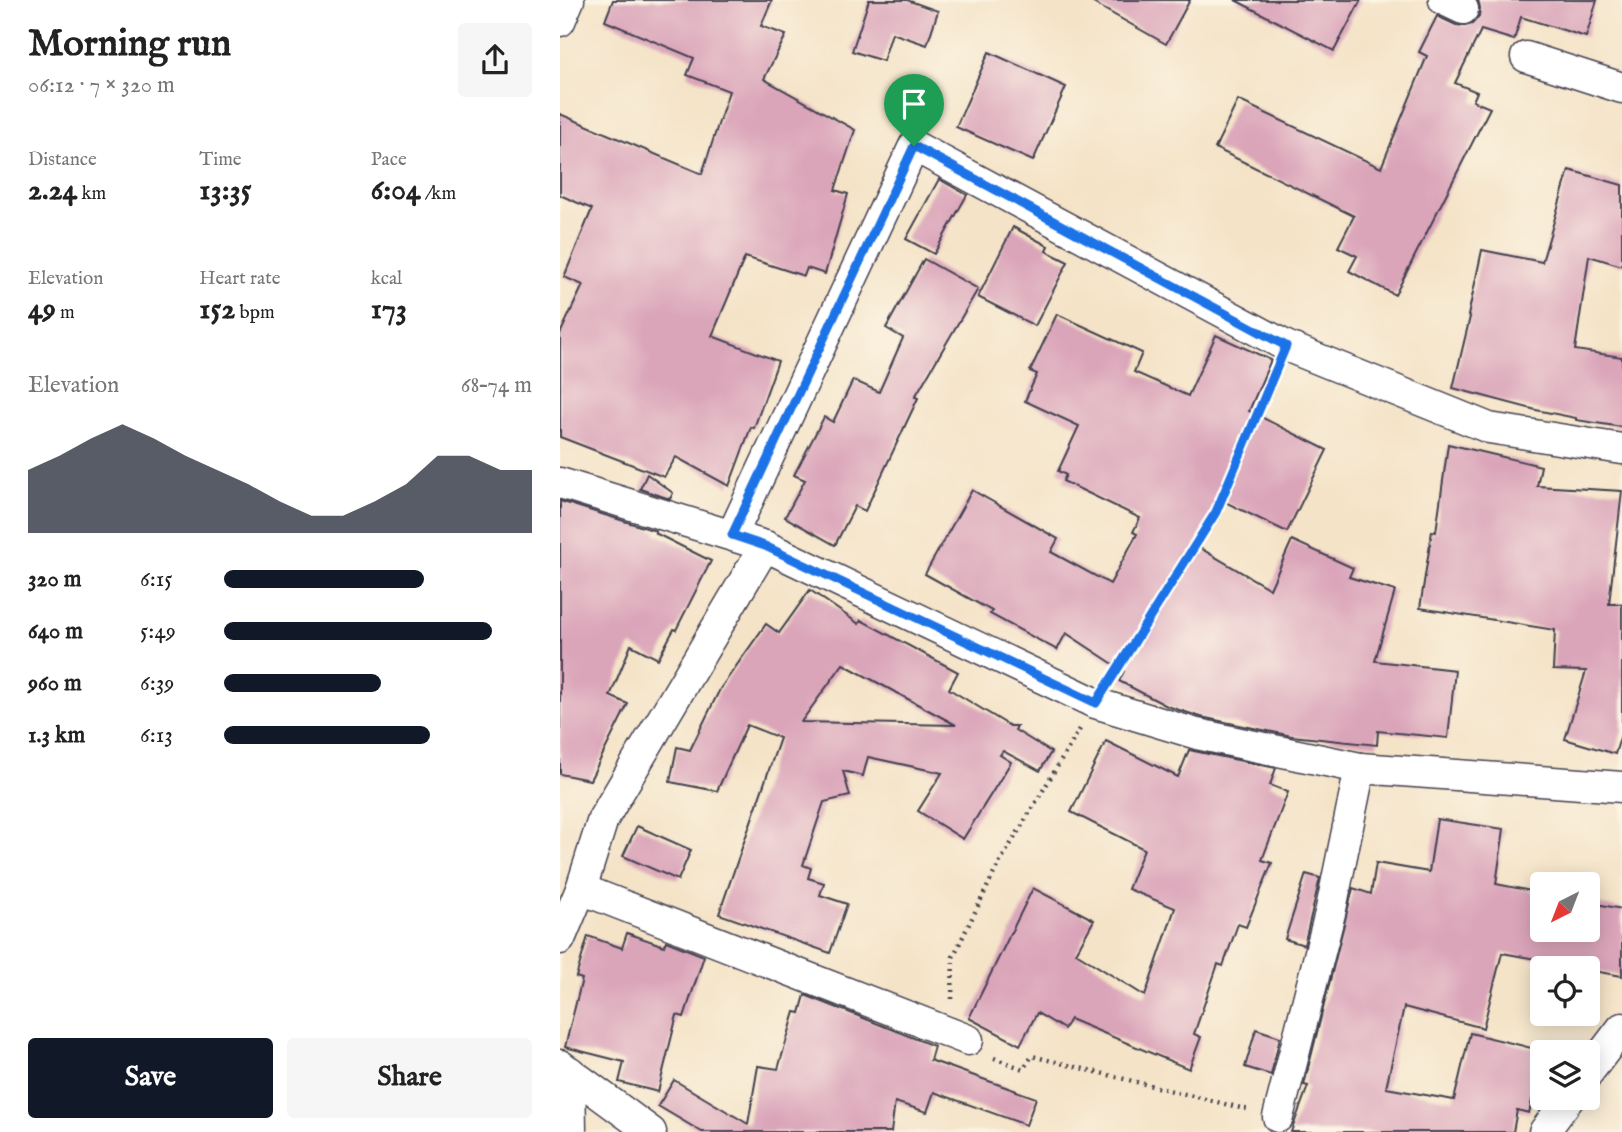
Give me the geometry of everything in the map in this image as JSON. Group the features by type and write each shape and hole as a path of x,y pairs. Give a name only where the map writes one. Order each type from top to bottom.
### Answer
{"street":[{"path":"560,21 569,0"},
{"path":"1526,57 1622,88"},
{"path":"732,535 914,146 1286,346 1489,428 1622,449"},
{"path":"560,483 765,546 1096,703 1197,734 1360,768 1622,787"},
{"path":"560,939 581,889 603,819 765,546"},
{"path":"1278,1116 1331,909 1360,768"},
{"path":"581,889 968,1040"},
{"path":"1600,1057 1622,1028"},
{"path":"565,1069 571,1132"},
{"path":"565,1069 651,1132"},
{"path":"1544,1132 1560,1110"}],"path":[{"path":"1278,1116 1032,1056 1023,1069 995,1058 968,1040 952,1001 953,957 998,865 1216,512 1286,346"}],"building":[{"path":"613,0 772,0 761,26 786,35 764,79 855,130 835,190 848,194 825,274 807,268 804,276 745,257 712,336 778,361 754,428 751,427 729,486 676,457 664,477 560,437 560,334 583,285 564,277 592,209 560,195 560,114 702,174 729,91 687,75 694,58 605,21"},
{"path":"869,0 907,0 938,11 927,45 892,33 883,61 852,51"},
{"path":"1088,0 1190,0 1166,44"},
{"path":"1235,0 1361,0 1334,51"},
{"path":"1478,0 1597,0 1586,37 1521,17 1514,40 1481,30 1455,83 1477,92 1473,101 1490,108 1395,295 1349,271 1357,256 1338,247 1354,216 1215,148 1238,100 1381,168 1427,56 1419,52 1437,16 1456,25 1472,24 1479,16"},
{"path":"989,52 1066,87 1033,161 956,127"},
{"path":"1569,170 1622,185 1622,266 1589,256 1575,350 1622,357 1622,427 1576,420 1453,388 1482,250 1542,262"},
{"path":"939,179 967,195 934,254 906,239"},
{"path":"1013,227 1048,246 1046,251 1068,262 1035,326 978,297"},
{"path":"924,259 978,289 915,397 918,398 865,511 855,506 835,545 785,517 805,480 794,475 824,417 833,422 853,380 879,392 903,338 886,328"},
{"path":"1057,314 1142,353 1134,372 1188,396 1216,335 1271,360 1249,411 1327,450 1287,532 1219,499 1195,545 1270,589 1292,540 1353,568 1349,577 1395,591 1375,661 1455,670 1448,738 1378,731 1377,745 1292,736 1201,717 1167,706 1119,681 1124,671 1066,633 1057,650 990,614 992,611 925,574 972,490 1058,539 1051,552 1110,584 1137,534 1133,532 1140,518 1063,481 1066,475 1058,471 1079,426 1025,401 1037,374 1030,371"},
{"path":"1448,444 1541,466 1537,486 1622,491 1609,604 1622,604 1622,731 1615,754 1565,739 1586,671 1553,670 1555,630 1420,608 1432,531 1436,532"},
{"path":"647,474 673,493 670,499 640,489"},
{"path":"560,501 656,531 655,533 711,561 658,659 631,645 610,696 628,704 590,780 560,774"},
{"path":"810,590 859,624 861,620 958,672 949,689 1010,726 1017,726 1015,730 1051,752 1040,771 1003,751 1000,755 1011,762 963,839 918,811 942,773 868,757 863,776 843,771 850,796 824,802 803,865 811,868 808,878 824,883 820,895 847,904 830,953 719,914 780,738 747,725 717,791 670,782 677,747 690,750 720,689 766,624 779,633","holes":["843,664 956,725 801,722"]},
{"path":"1106,741 1178,777 1189,750 1276,768 1270,785 1288,792 1262,860 1272,863 1246,927 1238,924 1223,966 1218,964 1194,1034 1201,1037 1189,1069 1070,1019 1064,1029 1037,1013 1020,1045 969,1018 1033,888 1094,920 1076,953 1145,996 1175,908 1128,889 1144,849 1071,812"},
{"path":"1437,819 1504,829 1496,884 1530,891 1530,942 1600,942 1600,905 1622,909 1622,976 1600,972 1600,956 1530,958 1502,953 1483,1028 1404,1007 1386,1088 1454,1100 1470,1033 1530,1048 1530,1109 1529,1113 1517,1110 1513,1132 1291,1132 1308,1086 1304,1085 1353,888 1371,894 1376,863 1429,872"},
{"path":"637,826 691,850 678,880 623,856"},
{"path":"1306,874 1320,878 1304,945 1285,939"},
{"path":"627,933 664,946 666,941 704,956 684,1017 677,1015 658,1092 619,1082 624,1062 565,1047 582,979 576,977 588,936 622,948"},
{"path":"805,995 934,1046 930,1060 1036,1098 1026,1125 934,1092 927,1112 895,1102 891,1132 702,1132 658,1106 674,1080 748,1124 758,1066 778,1069 795,1012 800,1013"},
{"path":"1256,1029 1280,1037 1271,1075 1245,1067"}],"route":[{"path":"914,146 1286,346 1216,512 1096,703 765,546 732,535 914,146"}]}
